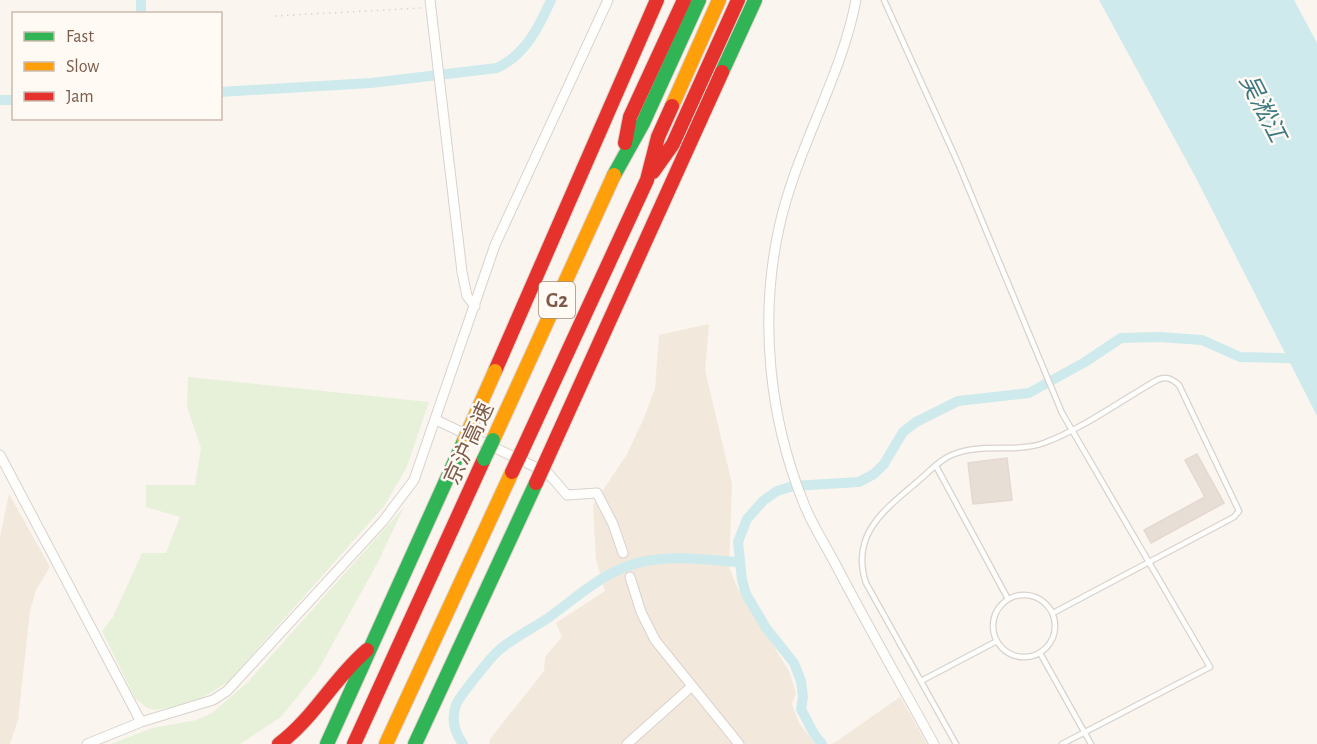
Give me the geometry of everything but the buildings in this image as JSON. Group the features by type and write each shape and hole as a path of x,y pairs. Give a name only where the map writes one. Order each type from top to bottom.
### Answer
{"highway":[{"path":"327,744 464,441 657,0"},
{"name":"京沪高速","path":"621,160 630,117 684,0"},
{"name":"京沪高速","path":"354,744 621,160 643,123 699,0"},
{"name":"G2","path":"387,744 647,180 658,137 720,0"},
{"name":"G2","path":"647,180 673,144 738,0"},
{"path":"415,744 755,0"},
{"path":"279,744 312,716 351,662 371,647"}],"street":[{"path":"87,744 141,722 213,700 251,667 401,500 423,459 495,245 608,0"},
{"path":"856,0 839,61 790,188 773,261 769,322 773,387 794,476 813,524 934,744"},
{"path":"431,4 462,272 467,296 475,306"},
{"path":"436,420 548,473 567,495 597,493 608,513 623,553"},
{"path":"0,455 141,722"},
{"path":"630,577 648,628 691,687 739,744"},
{"path":"627,744 691,687"}],"lane":[{"path":"884,0 958,163 1058,403 1209,667 1062,744"},
{"path":"956,744 866,583 861,568 866,537 875,521 886,508 954,454 1032,446 1071,429 1163,378 1172,379 1179,385 1239,511 1234,517 1053,613"},
{"path":"936,466 1008,599"},
{"path":"1021,594 1034,596 1045,602 1053,613 1055,632 1050,644 1040,653 1018,656 1005,650 997,641 993,631 995,616 1008,599 1021,594"},
{"path":"921,681 997,641"},
{"path":"1040,653 1091,744"}],"path":[{"path":"275,16 431,4"}],"shaded area":[{"path":"709,324 705,370 732,484 729,567 737,587 789,671 796,693 792,704 799,723 815,744 489,744 490,739 544,671 545,657 562,637 556,623 605,591 596,560 593,505 627,454 644,418 655,388 659,335"},
{"path":"9,494 50,567 36,590 30,611 18,720 10,744 0,744 0,537"},
{"path":"900,697 927,744 832,744 837,741"}],"green space":[{"path":"188,377 429,402 406,469 384,506 228,682 202,698 155,710 147,708 135,698 102,631 113,617 142,553 166,553 180,517 146,507 146,485 195,485 201,448 187,407"},
{"path":"404,507 378,562 317,672 281,717 240,744 111,744 152,728 197,720 212,713 248,682"}],"water":[{"name":"吴淞江","path":"1099,0 1294,0 1317,43 1317,416 1196,178"}],"waterway":[{"path":"141,0 141,12"},
{"path":"222,92 371,83 497,68 516,56 523,48 536,30 551,0"},
{"path":"0,100 12,100"},
{"path":"822,744 801,709 803,697 801,681 794,663 766,628 746,594 742,580 738,542 747,519 763,501 777,491 793,486 859,482 874,474 884,464 903,432 916,422 958,401 1029,393 1085,362 1121,338 1159,337 1202,340 1240,357 1317,359"},
{"path":"463,744 455,726 456,705 483,668 504,646 548,618 606,576 632,565 657,559 692,558 738,562"}],"traffic: fast":[{"path":"614,175 643,123 699,0"},
{"path":"722,72 755,0"},
{"path":"484,459 493,440"},
{"path":"327,744 464,441"},
{"path":"415,744 536,483"}],"traffic: slow":[{"path":"672,106 719,0"},
{"path":"493,440 614,175"},
{"path":"464,441 495,371"},
{"path":"386,744 512,472"}],"traffic: jam":[{"path":"495,371 657,0"},
{"path":"625,143 630,117 684,0"},
{"path":"653,172 673,144 738,0"},
{"path":"536,483 722,72"},
{"path":"521,453 647,180 658,137 672,106"},
{"path":"512,472 521,453"},
{"path":"354,744 484,459"},
{"path":"279,744 303,722 344,673 367,650"}]}
